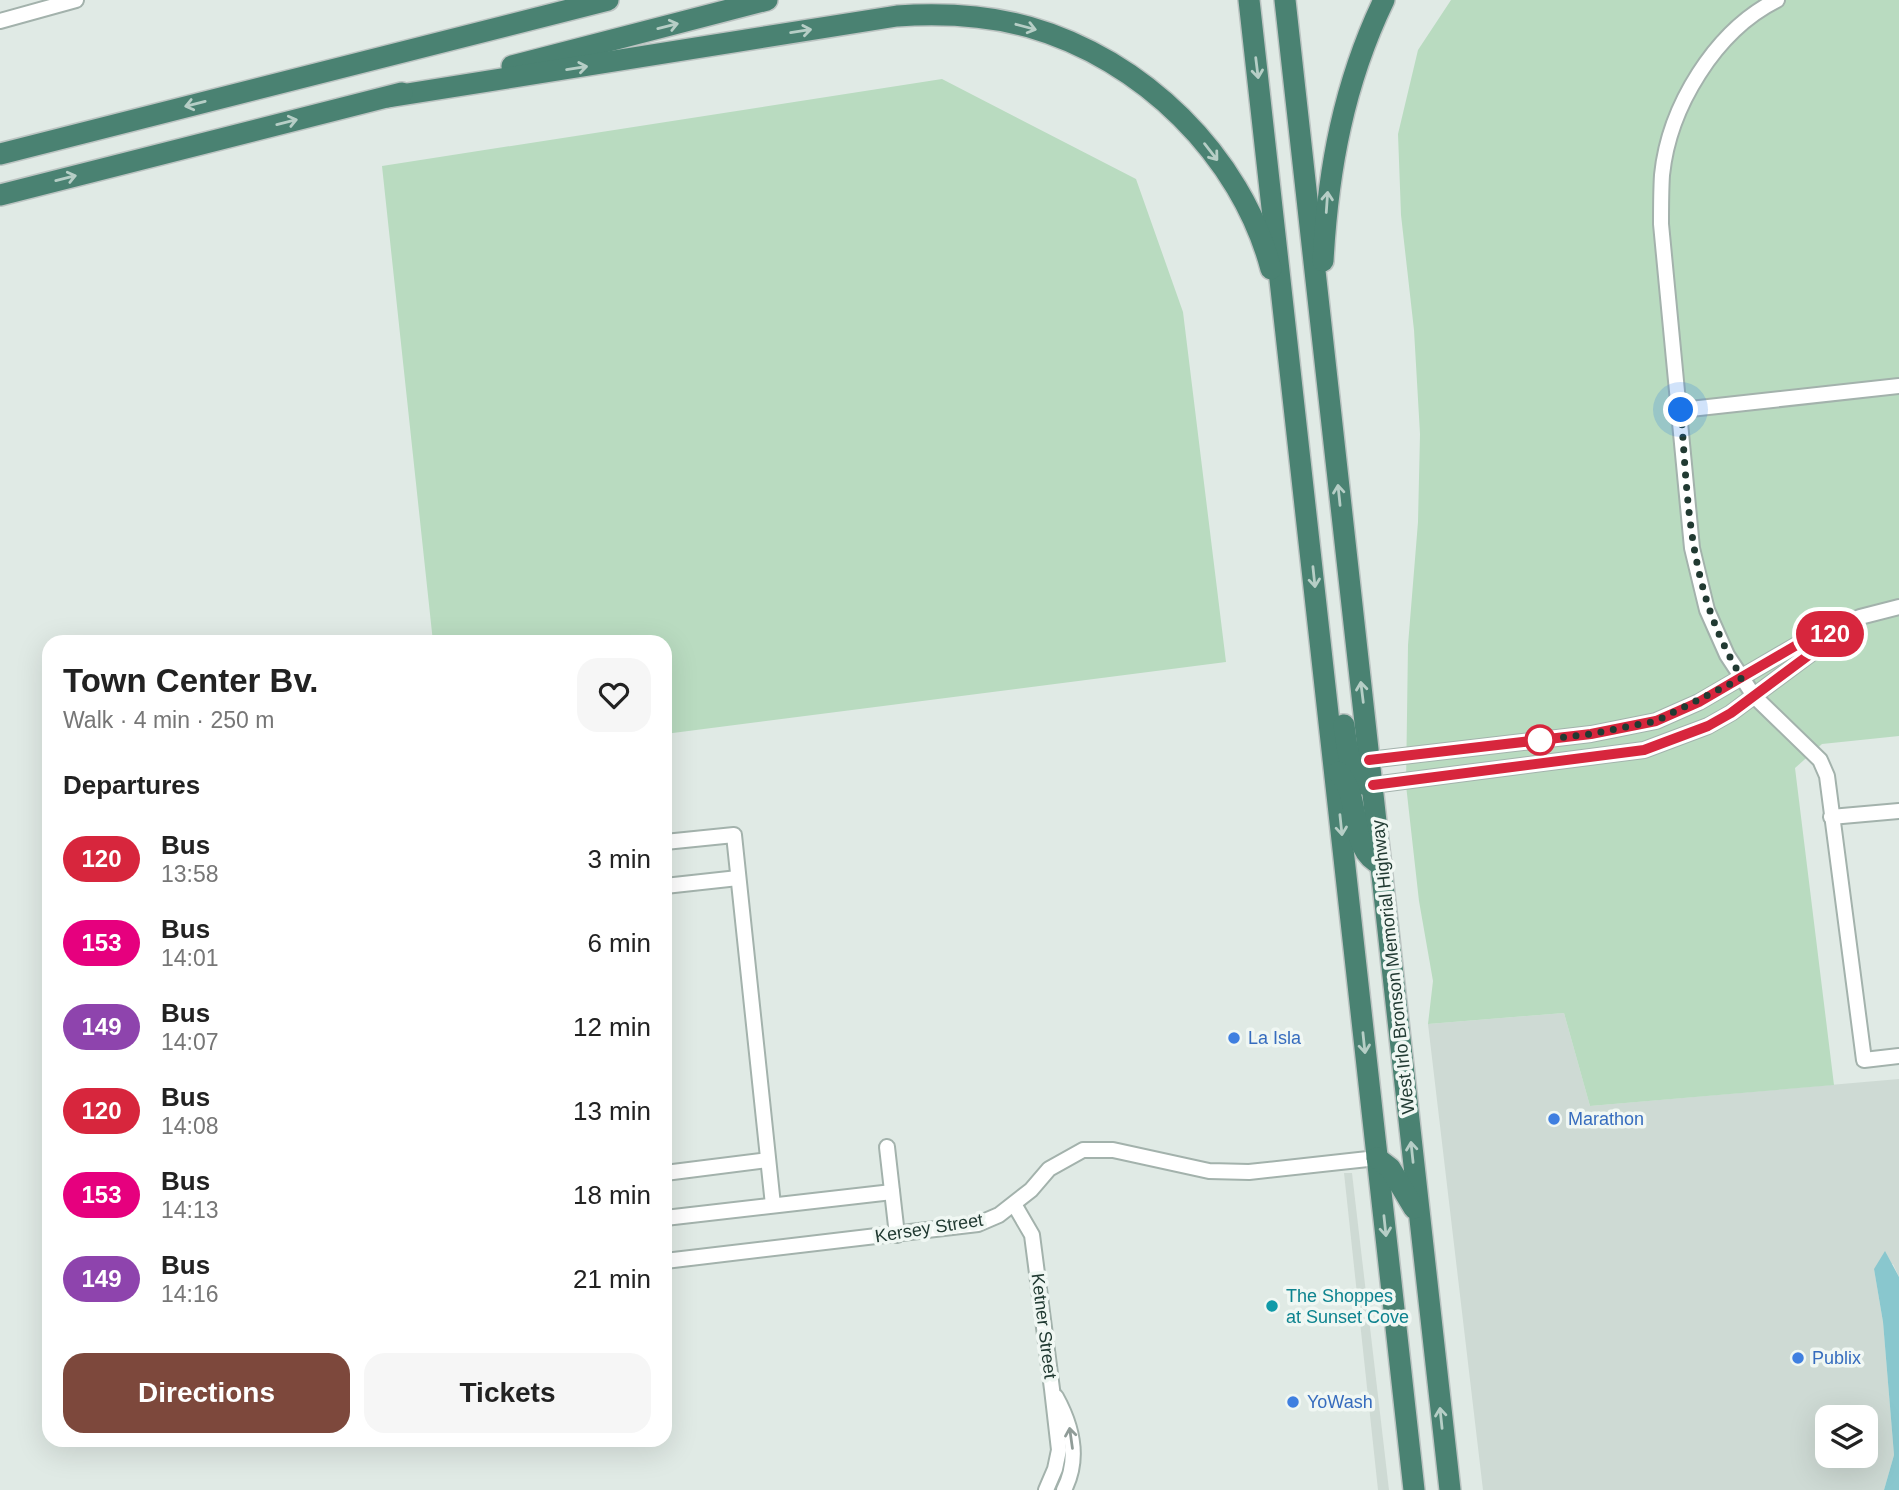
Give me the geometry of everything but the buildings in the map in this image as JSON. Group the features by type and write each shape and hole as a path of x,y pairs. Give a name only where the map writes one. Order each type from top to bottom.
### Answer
{"highway":[{"path":"333,69 554,0"},
{"path":"0,153 608,0"},
{"path":"0,195 767,0"},
{"path":"1249,0 1293,381"},
{"path":"1285,0 1320,319"},
{"path":"1320,319 1328,184 1336,138 1357,65 1384,0"},
{"path":"388,97 897,16 973,16 1030,27 1080,46 1131,76 1179,115 1217,160 1246,206 1267,256 1293,381"},
{"name":"West Irlo Bronson Memorial Highway","path":"1320,319 1450,1490"},
{"name":"West Irlo Bronson Memorial Highway","path":"1293,381 1414,1490"},
{"path":"1326,684 1334,688 1340,699 1349,759 1355,774 1363,784 1373,785"},
{"path":"1335,768 1352,793 1362,850 1371,861 1382,865"},
{"path":"1377,1158 1390,1168 1402,1185 1419,1219"}],"street":[{"path":"0,21 30,6 76,0"},
{"path":"1777,0 1764,7 1724,41 1695,80 1675,121 1662,173 1661,224 1681,410 1692,548 1707,610 1742,678 1754,696 1820,760 1827,776 1864,1060 1899,1056"},
{"path":"1681,410 1899,386"},
{"path":"1369,760 1591,734 1656,721 1742,678 1807,639 1834,631 1860,617 1899,607"},
{"path":"1373,785 1593,759 1644,750 1708,726 1813,652 1834,631"},
{"path":"1591,734 1593,759"},
{"path":"1831,817 1899,811"},
{"path":"672,841 734,835 773,1205"},
{"path":"672,885 738,878"},
{"path":"887,1147 897,1234"},
{"name":"Kersey Street","path":"672,1260 978,1224 1014,1204 1031,1190 1049,1169 1083,1150 1113,1150 1209,1171 1249,1172 1377,1158"},
{"path":"672,1172 768,1160"},
{"path":"672,1217 892,1192"},
{"name":"Ketner Street","path":"1014,1204 1032,1236 1052,1389 1065,1413 1073,1444 1070,1477 1064,1490"},
{"path":"1046,1490 1059,1450 1052,1389"}],"shaded area":[{"path":"1564,1013 1590,1106 1899,1079 1899,1277 1893,1264 1874,1269 1883,1322 1894,1455 1884,1490 1483,1490 1428,1024"},
{"path":"1344,1173 1352,1173 1389,1490 1378,1490"}],"green space":[{"path":"1451,0 1899,0 1899,736 1822,744 1795,768 1834,1085 1590,1106 1564,1013 1428,1024 1433,981 1419,901 1406,785 1408,645 1418,522 1420,434 1414,330 1401,215 1398,134 1418,50"},
{"path":"942,79 1136,179 1183,312 1226,662 672,733 672,635 432,635 382,166"}],"water":[{"path":"1885,1251 1899,1277 1899,1490 1884,1490 1894,1455 1883,1322 1874,1269"}],"bus line":[{"name":"120","path":"1369,760 1639,726 1699,702 1807,639 1834,631 1813,652 1731,713 1708,726 1644,750 1619,756 1373,785"}],"place":[{"name":"La Isla","path":"1234,1038"},
{"name":"Marathon","path":"1554,1119"},
{"name":"The Shoppes at Sunset Cove","path":"1272,1306"},
{"name":"Publix","path":"1798,1358"},
{"name":"YoWash","path":"1293,1402"}],"route":[{"path":"1540,740 1533,741 1591,734 1656,721 1699,702 1742,678 1727,654 1707,610 1692,548 1681,410"}]}
